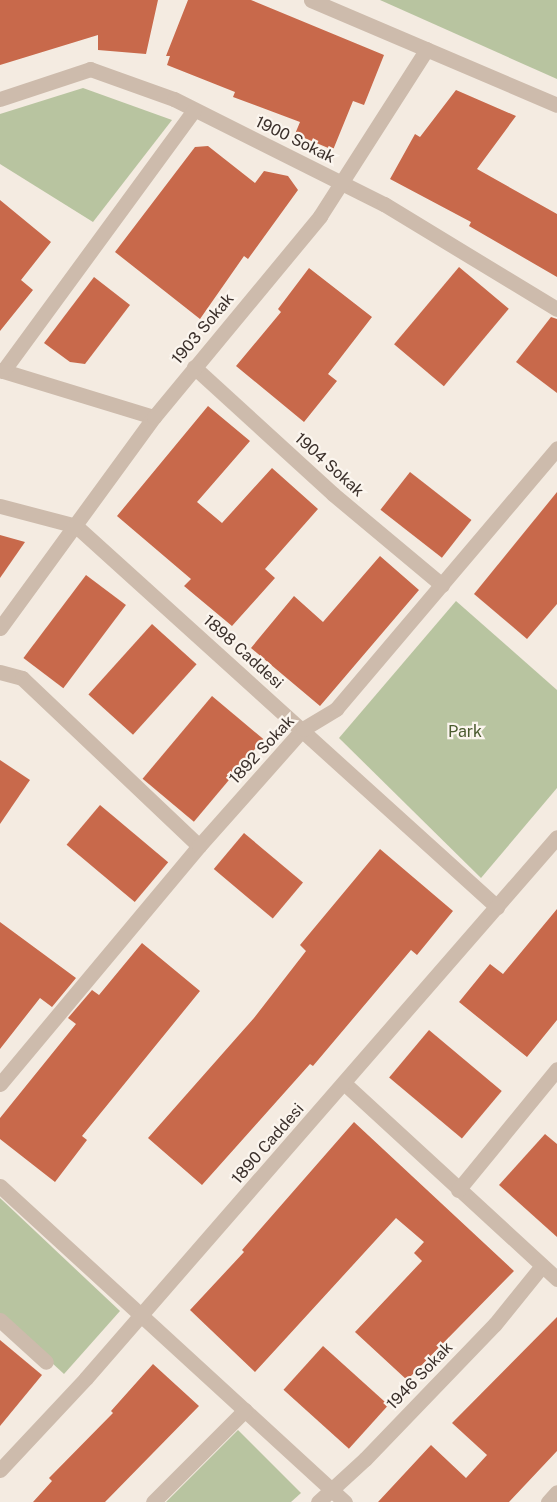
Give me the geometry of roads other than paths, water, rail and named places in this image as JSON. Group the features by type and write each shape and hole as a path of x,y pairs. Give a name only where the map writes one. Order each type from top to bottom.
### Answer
{"street":[{"path":"311,0 557,105"},
{"name":"1903 Sokak","path":"0,628 154,417 344,184 427,49"},
{"name":"1900 Sokak","path":"0,99 90,69 194,110 344,184 557,309"},
{"path":"154,417 2,370 194,110"},
{"name":"1904 Sokak","path":"194,367 333,494 442,585"},
{"name":"1892 Sokak","path":"0,1084 199,846 303,729 336,709 557,448"},
{"name":"1898 Caddesi","path":"0,506 76,526 303,729 497,907"},
{"path":"0,672 22,678 199,846"},
{"name":"1890 Caddesi","path":"0,1470 141,1316 345,1084 557,837"},
{"path":"458,1190 557,1070"},
{"path":"345,1084 541,1267 557,1279"},
{"path":"0,1186 345,1502"},
{"name":"1946 Sokak","path":"318,1502 495,1324 541,1267"},
{"path":"0,1320 46,1362"},
{"path":"153,1502 245,1410"},
{"path":"548,1502 557,1492"}],"park label":[{"name":"Park","path":"465,732"}]}
